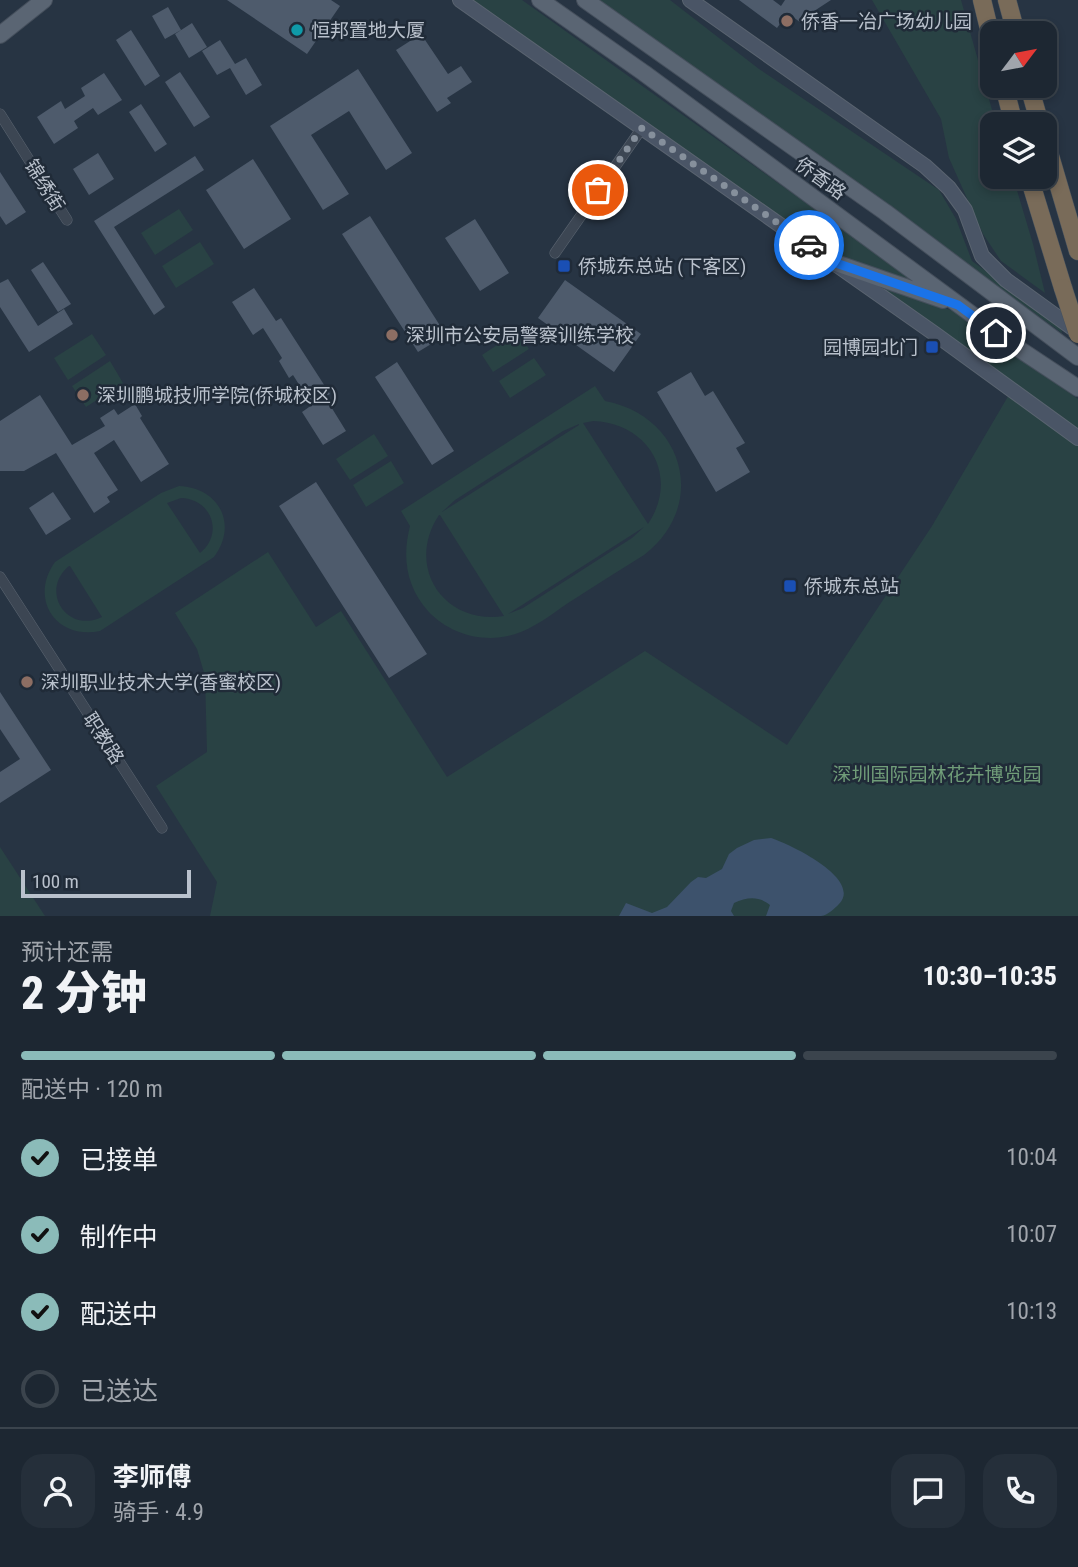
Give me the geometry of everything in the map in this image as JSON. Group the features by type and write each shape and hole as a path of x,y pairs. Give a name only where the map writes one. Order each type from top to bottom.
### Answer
{"highway":[{"path":"982,0 987,21"},
{"path":"1007,0 1013,21"},
{"path":"1057,180 1078,251"},
{"path":"1033,189 1078,333"}],"main road":[{"path":"0,35 44,0"},
{"path":"460,0 1078,438"},
{"name":"侨香路","path":"540,0 644,73 958,305 1078,388"},
{"name":"侨香路","path":"585,0 885,212 1078,357"},
{"path":"698,2 925,166 949,188 965,209 982,256 1006,280 1078,333"},
{"path":"833,262 958,305"}],"street":[{"name":"锦绣街","path":"0,114 67,220"},
{"path":"555,253 642,128"},
{"name":"职教路","path":"0,577 162,828"}],"green space":[{"path":"470,0 522,0 918,283 829,259"},
{"path":"597,0 670,0 759,69 939,190 956,219 972,261 1061,326 1062,333"},
{"path":"872,0 961,0 980,67 980,98 989,98 993,112 980,112 980,189 1017,189 1045,293 1001,261 983,234 949,158 941,119"},
{"path":"179,209 193,230 155,255 141,233"},
{"path":"200,242 214,264 176,288 162,266"},
{"path":"884,287 956,312 1078,399 1078,435 882,291"},
{"path":"517,332 529,349 493,372 482,355"},
{"path":"92,334 106,355 68,380 54,358"},
{"path":"534,358 546,375 510,398 499,381"},
{"path":"110,361 123,383 86,407 72,386"},
{"path":"595,386 605,401 632,410 654,424 669,443 678,465 681,488 676,512 664,535 644,555 536,625 509,636 496,638 459,632 437,620 428,611 415,592 408,571 406,549 410,526 401,511","holes":["593,421 613,424 630,431 653,455 661,488 657,506 648,524 583,423","579,424 442,512 455,500 563,431","440,515 504,616 482,616 463,611 448,601 436,588 429,572 426,554 430,534","644,527 632,538 523,608 508,614"]},
{"name":"深圳国际园林花卉博览园","path":"1010,393 1078,444 1078,916 210,916 217,882 156,786 207,752 205,676 197,649 175,613 268,552 316,627 341,611 447,777 645,651 787,745 932,526"},
{"path":"374,434 388,456 350,480 336,459"},
{"path":"391,461 404,483 366,507 353,485"},
{"path":"179,486 193,488 214,501 221,510 224,533 214,557 100,631 84,632 59,623 46,602 45,589 55,562 161,493","holes":["181,498 200,504 211,519 212,537 200,553 167,503","70,566 102,617 89,621 78,620 68,615 61,607 57,598 57,587 60,576"]},
{"path":"0,847 43,913 45,916 0,916"}],"water":[{"path":"771,838 807,855 833,874 841,884 844,894 833,910 821,916 766,916 770,905 753,898 734,903 731,911 734,916 619,916 626,903 652,913 667,907 698,877 706,878 722,869 729,854 737,848 754,840"}],"building":[{"name":"恒邦置地大厦","path":"227,0 331,0 340,6 307,54"},
{"path":"739,0 773,0 781,6 785,0 831,0 805,17 801,23 788,13 777,28"},
{"path":"168,7 181,30 165,39 152,16"},
{"path":"192,23 207,47 189,58 175,34"},
{"path":"131,30 160,76 145,86 116,40"},
{"path":"421,34 448,74 461,66 472,82 447,98 451,103 437,112 396,50"},
{"path":"220,40 235,64 246,58 262,85 246,95 230,68 217,75 202,51"},
{"path":"358,69 412,153 386,170 349,111 311,135 349,194 323,210 270,126"},
{"path":"180,72 210,117 194,127 165,82"},
{"path":"104,73 122,100 98,115 93,108 74,121 78,128 54,144 37,117 61,101 65,109 85,96 81,88"},
{"path":"141,104 167,144 155,152 129,112"},
{"path":"98,153 114,179 89,195 73,169"},
{"path":"195,156 204,170 114,227 165,307 154,315 94,221"},
{"path":"253,159 291,219 244,249 206,190"},
{"path":"0,172 26,212 6,225 0,216"},
{"path":"370,216 446,335 418,352 342,234"},
{"path":"475,219 509,273 480,291 445,238"},
{"path":"43,262 71,304 58,312 31,270"},
{"path":"8,279 38,326 64,309 73,324 29,352 0,307 0,283"},
{"path":"565,280 641,334 614,372 538,318"},
{"path":"254,288 276,321 281,318 330,394 325,397 346,431 323,445 302,412 312,405 293,375 289,378 279,361 282,358 263,328 253,335 232,302"},
{"path":"397,362 454,451 432,465 375,377"},
{"path":"691,372 705,396 713,391 745,443 736,448 750,472 716,492 657,392"},
{"path":"40,395 72,445 105,426 100,418 114,409 118,415 135,404 142,416 140,418 169,464 141,482 114,440 94,453 118,490 107,497 110,502 94,513 56,453 24,471 0,471 0,421"},
{"path":"316,482 427,654 389,678 279,506"},
{"path":"53,492 71,519 46,535 29,508"},
{"path":"0,692 51,770 0,803 0,772 20,759 0,729"}],"way so far":[{"path":"598,190 642,128 809,245"}],"place":[{"name":"侨香一冶广场幼儿园","path":"787,21"},
{"name":"恒邦置地大厦","path":"297,30"},
{"name":"侨城东总站 (下客区)","path":"564,266"},
{"name":"深圳市公安局警察训练学校","path":"392,335"},
{"name":"园博园北门","path":"932,347"},
{"name":"深圳鹏城技师学院(侨城校区)","path":"83,395"},
{"name":"侨城东总站","path":"790,586"},
{"name":"深圳职业技术大学(香蜜校区)","path":"27,682"}],"route":[{"path":"809,245 833,262 958,305 996,333"}]}
